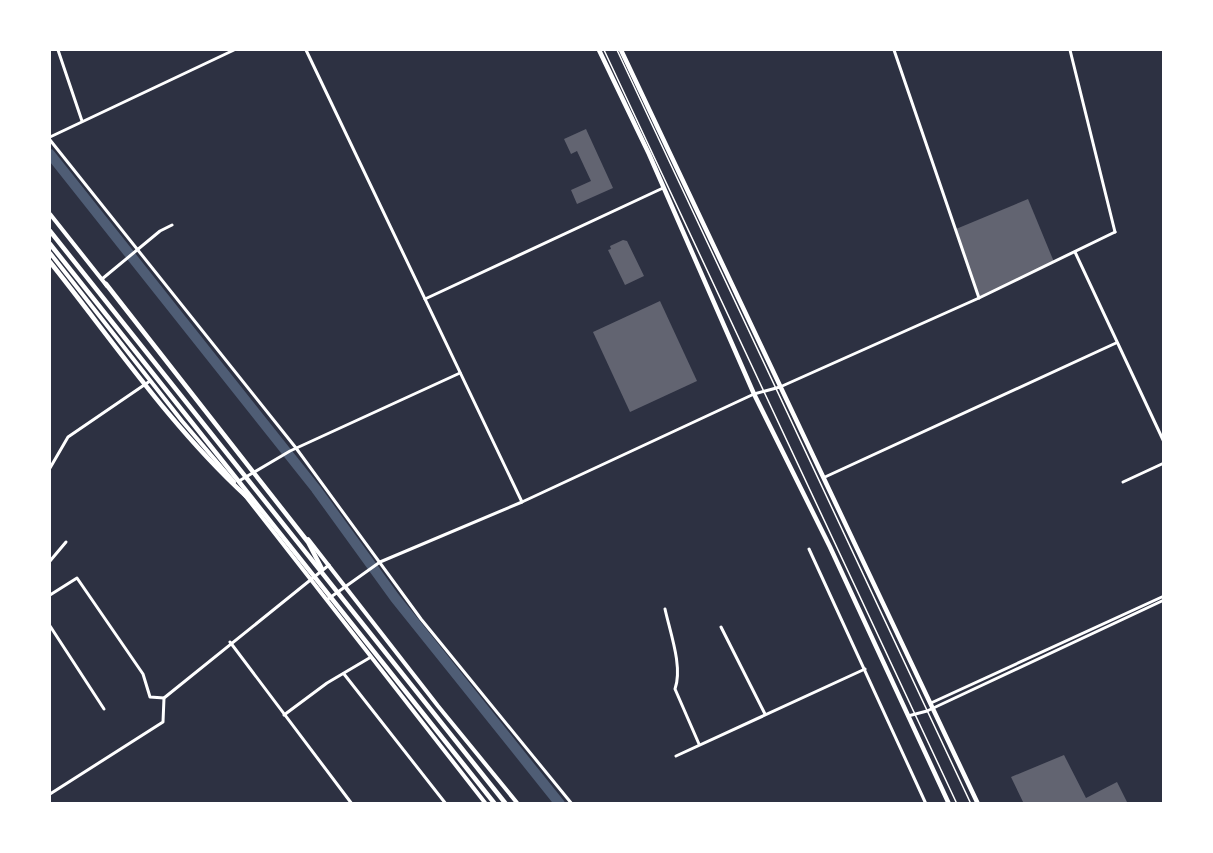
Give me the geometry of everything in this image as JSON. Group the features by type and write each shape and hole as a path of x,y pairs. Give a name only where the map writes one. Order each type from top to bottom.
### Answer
{"main road":[{"path":"602,50 754,394 949,804"},
{"path":"619,50 778,387 825,477 978,804"},
{"path":"50,214 518,804"},
{"path":"50,231 506,804"},
{"path":"50,244 495,804"},
{"path":"50,253 150,381 312,578 486,804"},
{"path":"50,261 182,430 216,468 257,506"},
{"path":"106,284 308,542 323,572"}],"street":[{"path":"58,50 82,121"},
{"path":"234,50 50,138 136,251 296,448 421,619 572,804"},
{"path":"306,50 522,502"},
{"path":"894,50 979,298"},
{"path":"328,599 379,563 522,502 754,394 778,387 979,298 1115,232 1070,50"},
{"path":"425,299 664,187"},
{"path":"102,279 160,231 172,225"},
{"path":"1075,252 1164,442"},
{"path":"825,477 1116,343"},
{"path":"235,483 283,454 460,373"},
{"path":"50,468 68,437 150,381"},
{"path":"1123,482 1164,463"},
{"path":"50,561 66,542"},
{"path":"809,549 926,804"},
{"path":"50,595 76,578 143,674 150,697 164,698 230,642 329,565"},
{"path":"908,716 927,711 932,705 1164,596"},
{"path":"932,705 1164,600"},
{"path":"665,609 678,681 675,689 699,744"},
{"path":"50,626 105,709"},
{"path":"721,627 765,714"},
{"path":"230,642 352,804"},
{"path":"284,715 327,683 372,656"},
{"path":"676,756 865,669"},
{"path":"344,674 446,804"},
{"path":"50,794 163,722 164,698"}],"lane":[{"path":"602,50 957,804"},
{"path":"778,387 971,804"}],"building":[{"path":"586,129 613,188 577,204 571,190 591,181 577,151 571,154 564,139"},
{"path":"1028,199 1054,262 979,298 956,229"},
{"path":"623,240 627,241 644,276 625,285 608,250 611,249 610,246"},
{"path":"660,301 697,381 630,412 593,332"},
{"path":"1064,755 1086,798 1117,782 1128,804 1024,804 1011,777"}],"waterway":[{"path":"50,154 316,489 395,598 560,804"}]}
